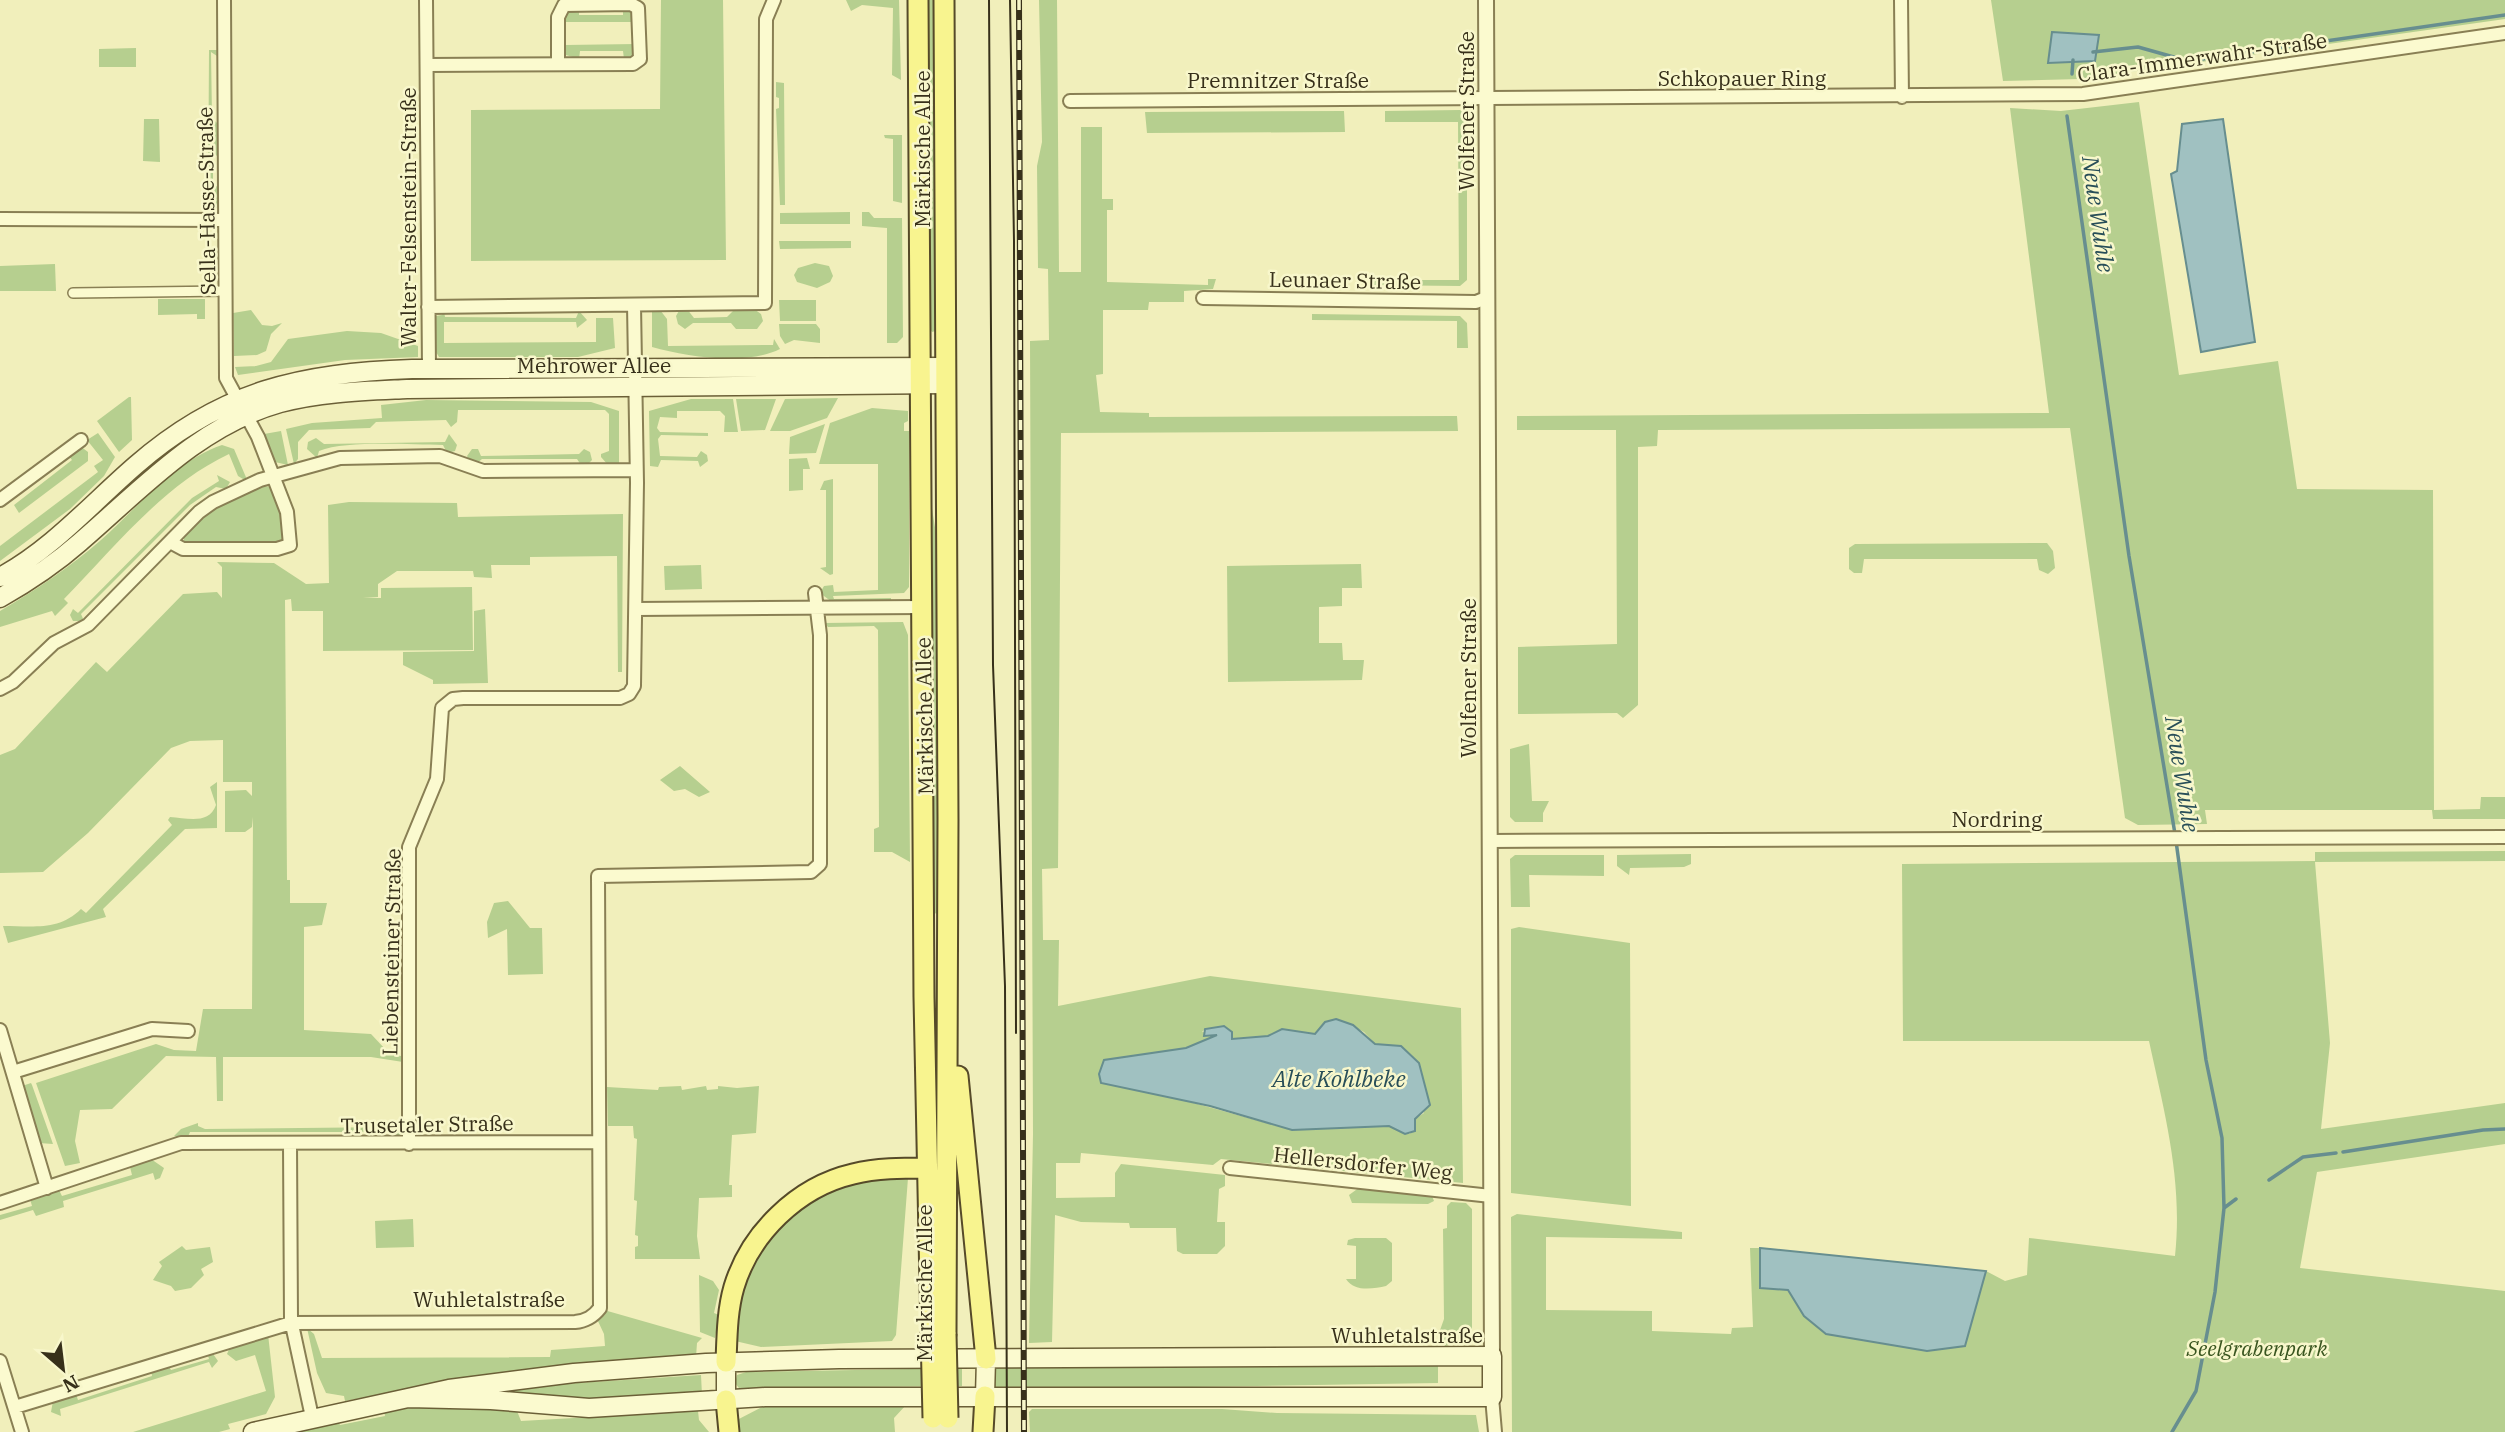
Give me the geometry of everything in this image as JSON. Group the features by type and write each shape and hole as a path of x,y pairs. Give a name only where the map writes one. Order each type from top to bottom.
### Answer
{"main road":[{"name":"Märkische Allee","path":"918,0 927,1168 939,1334"},
{"name":"Märkische Allee","path":"940,1425 939,1334 948,967 944,0"},
{"path":"919,334 945,335"},
{"name":"Mehrower Allee","path":"0,577 58,536 168,439 237,399 274,385 309,377 371,370 429,369 920,376"},
{"name":"Mehrower Allee","path":"0,598 77,545 174,460 215,432 280,403 363,391 634,388 945,375"},
{"path":"948,967 986,1359 984,1432"},
{"path":"729,1432 726,1362 734,1288 758,1239 775,1219 803,1196 837,1178 875,1170 927,1168"},
{"name":"Wuhletalstraße","path":"253,1432 449,1389 575,1373 726,1362 1492,1356 1492,1397 1314,1399 1263,1396 985,1396 726,1400 589,1408 491,1400 409,1398"}],"street":[{"name":"Sella-Hasse-Straße","path":"224,0 226,378 237,399"},
{"name":"Walter-Felsenstein-Straße","path":"426,0 429,369"},
{"path":"428,307 765,303 766,19 774,0"},
{"name":"Wolfener Straße","path":"1486,0 1492,1356"},
{"path":"1901,0 1902,97"},
{"name":"Walter-Felsenstein-Straße","path":"427,65 558,64 638,62 638,8 631,4 564,5 558,17 558,64"},
{"name":"Clara-Immerwahr-Straße","path":"1902,97 2083,94 2505,33"},
{"name":"Schkopauer Ring","path":"1487,97 1902,97"},
{"name":"Premnitzer Straße","path":"1070,101 1487,97"},
{"path":"0,219 225,220"},
{"path":"73,293 226,291"},
{"name":"Leunaer Straße","path":"1203,298 1476,302 1486,298"},
{"name":"Mehrower Allee","path":"634,305 634,370"},
{"name":"Liebensteiner Straße","path":"409,1144 409,847 437,779 442,708 453,699 463,698 627,696 632,691 635,680 636,609 634,370"},
{"path":"170,542 183,549 286,548 290,545 287,512 258,437 237,399"},
{"path":"2,494 81,440"},
{"path":"0,689 13,681 54,643 88,625 213,502 272,475 340,458 440,456 483,471 636,470"},
{"path":"598,1142 598,876 811,873 820,864 818,608 815,593"},
{"name":"Märkische Allee","path":"818,608 922,607"},
{"path":"636,609 818,608"},
{"name":"Nordring","path":"1490,841 2505,837"},
{"path":"13,1072 152,1029 188,1031"},
{"path":"0,1030 47,1188"},
{"name":"Trusetaler Straße","path":"0,1203 181,1143 598,1142"},
{"name":"Wuhletalstraße","path":"15,1408 291,1323 575,1322 590,1318 600,1308 598,1142"},
{"path":"290,1144 291,1323 312,1417"},
{"name":"Hellersdorfer Weg","path":"1230,1168 1491,1196"},
{"path":"0,1361 22,1432"},
{"path":"1492,1397 1495,1432"}],"green space":[{"path":"661,0 723,0 726,260 471,261 471,110 660,109"},
{"path":"846,0 899,0 901,80 892,75 893,8 862,5 851,11"},
{"path":"929,0 936,0 939,330 932,332 930,329"},
{"path":"1039,0 1057,0 1059,272 1081,272 1081,127 1102,127 1102,199 1113,199 1113,210 1107,210 1107,282 1208,285 1208,279 1216,279 1213,289 1184,291 1184,302 1149,302 1148,310 1103,310 1103,374 1096,375 1100,412 1149,413 1149,417 1457,416 1458,431 1061,433 1058,868 1042,869 1043,940 1059,940 1058,1006 1210,976 1461,1008 1463,1183 1221,1159 1213,1165 1081,1153 1080,1163 1056,1163 1056,1198 1115,1197 1115,1173 1121,1164 1225,1175 1225,1186 1219,1189 1217,1222 1225,1222 1225,1246 1217,1254 1183,1254 1177,1251 1176,1228 1130,1228 1129,1223 1081,1222 1055,1215 1052,1342 1029,1343 1033,1134 1030,341 1049,340 1048,269 1038,268 1037,166 1042,142","holes":["1343,1021 1364,1032 1375,1044 1401,1046 1424,1113 1415,1119 1410,1134 1389,1126 1292,1130 1183,1100 1104,1060 1186,1048 1220,1034 1202,1032 1205,1029 1224,1026 1231,1039 1268,1036 1282,1029 1315,1034"]},
{"path":"1991,0 2505,0 2505,19 2080,79 2003,81"},
{"path":"579,8 579,15 623,15 623,8 632,9 636,22 565,22 567,10"},
{"path":"636,44 635,58 624,59 623,51 580,51 579,59 566,55 565,45"},
{"path":"136,48 136,67 99,67 99,49"},
{"path":"209,50 220,50 220,58 211,52 212,118 220,126 220,158 213,153 213,183 220,189 219,206 208,214"},
{"path":"776,82 784,83 785,205 780,205 776,109 779,108 779,98 776,97"},
{"path":"2139,102 2179,375 2278,361 2297,489 2433,490 2434,810 2480,809 2481,797 2505,797 2505,819 2433,819 2432,810 2205,810 2207,824 2138,825 2125,818 2070,428 1658,430 1657,446 1638,447 1638,705 1623,718 1617,713 1518,714 1518,647 1617,644 1616,430 1517,430 1517,416 2049,413 2010,108 2061,111"},
{"path":"1460,110 1467,116 1467,280 1460,286 1367,285 1367,280 1459,280 1458,122 1385,122 1385,111"},
{"path":"1344,111 1345,132 1147,133 1145,112"},
{"path":"144,119 159,119 160,162 143,161"},
{"path":"884,135 902,135 902,203 893,201 893,139 885,138"},
{"path":"850,212 850,224 780,224 780,213"},
{"path":"862,212 869,212 874,218 902,218 903,337 897,343 887,343 887,228 862,226"},
{"path":"779,241 851,241 851,248 780,249"},
{"path":"815,263 829,266 833,276 830,282 817,288 797,282 794,275 798,268"},
{"path":"55,264 56,291 0,291 0,266"},
{"path":"158,299 205,299 205,319 197,319 197,314 158,315"},
{"path":"779,300 816,300 816,321 780,321"},
{"path":"652,309 660,310 667,319 668,346 773,345 774,339 780,349 751,357 717,358 652,347"},
{"path":"680,309 687,309 694,318 727,317 735,309 754,309 761,314 763,321 757,329 736,329 731,323 693,323 685,329 678,324 676,316"},
{"path":"251,310 262,325 282,323 271,334 266,351 257,355 234,356 233,313"},
{"path":"444,311 445,317 576,318 579,311 587,320 577,328 576,322 444,322 444,343 596,342 596,318 613,318 615,348 578,357 439,357 436,352 436,316 442,315"},
{"path":"1312,314 1460,316 1467,323 1468,348 1457,348 1457,321 1312,320"},
{"path":"779,324 816,324 820,329 820,343 794,340 785,344 780,336"},
{"path":"347,331 381,333 418,346 418,357 345,360 238,375 235,367 271,362 288,339"},
{"path":"129,397 132,440 119,452 97,421"},
{"path":"838,398 827,418 790,431 770,431 785,399"},
{"path":"691,399 733,399 738,432 724,432 725,416 720,411 677,411 677,418 660,417 657,428 660,432 708,433 708,436 661,435 658,439 660,456 697,457 701,451 707,455 708,461 700,467 698,461 661,460 658,467 650,466 649,411"},
{"path":"736,399 776,399 765,430 741,431"},
{"path":"426,400 591,402 619,411 619,465 608,465 601,457 601,454 609,451 609,414 605,410 458,410 457,422 451,427 446,420 376,422 370,428 309,430 298,442 298,459 294,464 286,429 312,423 382,418 381,405"},
{"path":"872,408 908,411 904,431 909,431 909,587 904,593 833,596 834,599 891,598 891,603 832,602 820,593 824,586 833,585 834,592 878,590 878,464 819,464 830,423"},
{"path":"825,424 816,453 789,454 790,437"},
{"path":"281,431 288,465 275,462 264,434"},
{"path":"98,433 115,457 104,476 70,509 0,561 0,546 98,472 94,466 103,460 87,440"},
{"path":"449,434 457,445 455,451 447,453 443,445 362,444 319,451 317,458 307,449 308,442 316,438 324,444 445,442"},
{"path":"222,445 234,449 248,482 238,476 229,454 205,467 183,482 141,519 64,599 68,603 55,616 52,611 0,627 0,611 77,560 173,473 205,452"},
{"path":"80,446 88,452 88,461 19,513 14,505 72,460 68,455"},
{"path":"472,449 478,449 481,456 579,454 584,449 590,452 592,460 587,465 581,465 577,459 482,459 476,464 470,462 467,456"},
{"path":"807,458 810,469 803,469 803,490 789,491 789,459"},
{"path":"217,475 230,482 226,489 216,487 190,505 81,614 84,621 73,621 70,615 73,609 78,613 192,498 219,481"},
{"path":"833,479 833,574 830,575 820,568 826,567 826,490 820,490 824,481"},
{"path":"261,486 273,487 282,504 287,540 281,545 184,544 184,535 215,507"},
{"path":"349,502 457,503 458,517 623,514 622,672 618,672 617,556 530,557 530,565 491,565 492,578 474,577 473,571 397,571 378,584 378,597 363,598 381,598 381,588 472,587 473,650 323,651 323,611 292,611 291,599 285,600 287,880 290,880 290,903 327,903 322,925 304,927 304,1030 371,1034 386,1050 403,1057 403,1062 371,1057 223,1057 223,1101 217,1101 216,1057 166,1056 112,1109 80,1110 75,1141 80,1163 65,1166 36,1083 156,1044 174,1050 196,1051 203,1009 252,1009 253,817 252,827 245,832 225,832 225,791 246,790 252,796 252,782 223,782 223,740 190,741 171,748 88,833 43,872 0,873 0,755 15,749 96,662 107,672 183,594 217,592 222,598 222,567 217,562 274,563 306,584 329,583 328,505"},
{"path":"932,509 939,552 941,914 932,913"},
{"path":"2047,543 2053,551 2055,568 2048,574 2039,570 2037,559 1864,559 1862,573 1854,573 1849,569 1849,548 1855,544"},
{"path":"1361,564 1362,588 1342,588 1342,606 1319,607 1319,643 1342,643 1343,660 1364,660 1362,680 1228,682 1227,566"},
{"path":"701,565 702,589 665,590 664,566"},
{"path":"485,609 488,683 433,684 433,680 403,665 403,652 474,651 474,611"},
{"path":"903,622 908,635 910,862 892,852 874,852 874,829 879,827 878,630 874,626 828,627 824,623"},
{"path":"1529,744 1532,801 1549,801 1543,813 1543,822 1515,822 1510,817 1510,749"},
{"path":"680,766 710,792 699,797 685,789 674,791 660,780"},
{"path":"217,782 217,828 185,829 103,909 106,917 8,943 3,926 45,926 64,921 81,909 86,913 172,825 168,820 170,817 197,819 213,811 216,805 210,787"},
{"name":"Seelgrabenpark","path":"2505,851 2505,861 2315,862 2330,1043 2321,1129 2505,1103 2505,1144 2317,1172 2300,1268 2505,1291 2505,1432 1512,1432 1511,1217 1517,1214 1682,1232 1682,1239 1546,1237 1546,1310 1652,1311 1652,1331 1731,1334 1732,1328 1753,1327 1750,1248 1760,1248 1760,1288 1788,1290 1804,1316 1882,1341 1927,1351 1964,1346 1986,1271 2005,1281 2027,1275 2029,1238 2175,1256 2175,1175 2149,1041 1903,1041 1902,864 2315,861 2315,852"},
{"path":"1691,854 1691,864 1684,867 1630,868 1629,875 1617,866 1617,855"},
{"path":"1515,855 1604,855 1604,876 1529,875 1530,907 1511,907 1510,859"},
{"path":"508,901 530,928 542,928 543,974 508,975 507,929 488,938 487,922 494,903"},
{"path":"1519,927 1630,943 1631,1206 1511,1193 1511,929"},
{"path":"31,1083 53,1144 39,1143 22,1086"},
{"path":"681,1086 682,1090 706,1086 707,1090 718,1089 718,1086 759,1086 756,1133 732,1135 729,1185 732,1185 732,1197 699,1198 697,1236 700,1259 635,1259 635,1247 638,1246 638,1236 635,1235 637,1201 634,1200 637,1139 634,1138 633,1126 608,1126 607,1087 658,1090 659,1087"},
{"path":"395,1120 403,1125 403,1137 387,1132 190,1132 187,1139 174,1136 181,1129 198,1123 198,1126 205,1129 394,1127"},
{"path":"151,1159 164,1168 160,1178 155,1180 153,1173 63,1201 64,1207 36,1216 33,1210 0,1220 0,1215 32,1206 30,1199 59,1190 62,1196 132,1175 130,1167"},
{"path":"908,1178 896,1335 892,1341 761,1347 735,1341 740,1298 748,1273 766,1242 778,1228 806,1204 838,1187 865,1179"},
{"path":"1360,1187 1432,1196 1434,1201 1428,1204 1352,1203 1349,1195"},
{"path":"1451,1202 1466,1203 1472,1209 1472,1338 1445,1346 1439,1333 1444,1319 1443,1229 1447,1228 1447,1206"},
{"path":"413,1219 414,1247 376,1248 375,1221"},
{"path":"1386,1238 1392,1243 1392,1281 1386,1286 1359,1288 1346,1279 1356,1279 1356,1246 1347,1245 1348,1240"},
{"path":"182,1246 186,1250 210,1247 213,1262 201,1269 204,1275 191,1288 175,1291 171,1286 153,1280 162,1266 159,1262"},
{"path":"699,1275 713,1281 719,1290 714,1313 719,1315 715,1338 700,1332"},
{"path":"604,1310 702,1338 697,1343 696,1357 426,1386 345,1401 344,1396 326,1393 317,1373 307,1328 314,1334 322,1358 550,1357 551,1350 605,1346 604,1334 597,1319"},
{"path":"268,1334 275,1397 266,1414 228,1424 230,1429 219,1432 133,1432 266,1391 255,1355 236,1361 227,1354 231,1345"},
{"path":"211,1351 218,1361 212,1368 209,1362 60,1409 61,1416 51,1412 53,1401 76,1394 78,1400 152,1376 151,1370 168,1365 171,1370 209,1359 207,1352"},
{"path":"1438,1365 1438,1383 996,1390 993,1386 994,1368"},
{"path":"962,1368 962,1386 839,1387 742,1392 735,1383 737,1375 746,1372"},
{"path":"701,1375 702,1395 587,1401 500,1392 500,1388"},
{"path":"906,1405 894,1418 895,1432 735,1432 735,1421 764,1406"},
{"path":"430,1406 529,1410 517,1411 521,1421 698,1411 699,1420 709,1432 290,1432 338,1421 340,1425 385,1416 384,1411"},
{"path":"1032,1409 1222,1409 1277,1413 1476,1415 1479,1432 1030,1432 1029,1412"}],"water":[{"path":"2052,32 2099,35 2095,61 2048,63"},
{"path":"2223,119 2255,342 2201,352 2171,174 2177,171 2182,124"},
{"name":"Alte Kohlbeke","path":"1336,1019 1353,1025 1375,1044 1401,1046 1419,1063 1430,1105 1415,1119 1415,1131 1405,1134 1389,1126 1292,1130 1210,1106 1101,1083 1099,1074 1104,1060 1186,1048 1217,1035 1204,1036 1205,1029 1224,1026 1232,1032 1232,1039 1268,1036 1282,1029 1315,1034 1325,1022"},
{"path":"1760,1248 1986,1271 1965,1346 1927,1351 1826,1334 1804,1316 1788,1290 1760,1288"}],"waterway":[{"path":"2093,52 2138,47 2188,61 2505,15"},
{"path":"2072,74 2073,60"},
{"name":"Neue Wuhle","path":"2067,116 2129,556 2175,834"},
{"name":"Neue Wuhle","path":"2172,1432 2196,1391 2215,1292 2224,1208 2222,1138 2206,1060 2176,841"},
{"path":"2343,1152 2483,1130 2505,1129"},
{"path":"2269,1180 2303,1157 2336,1153"},
{"path":"2224,1208 2236,1199"}],"tram line":[{"path":"989,0 993,665 1005,986 1007,1432"},
{"path":"1010,0 1014,241 1016,1033"}],"railway":[{"path":"1019,0 1024,1432"}]}
